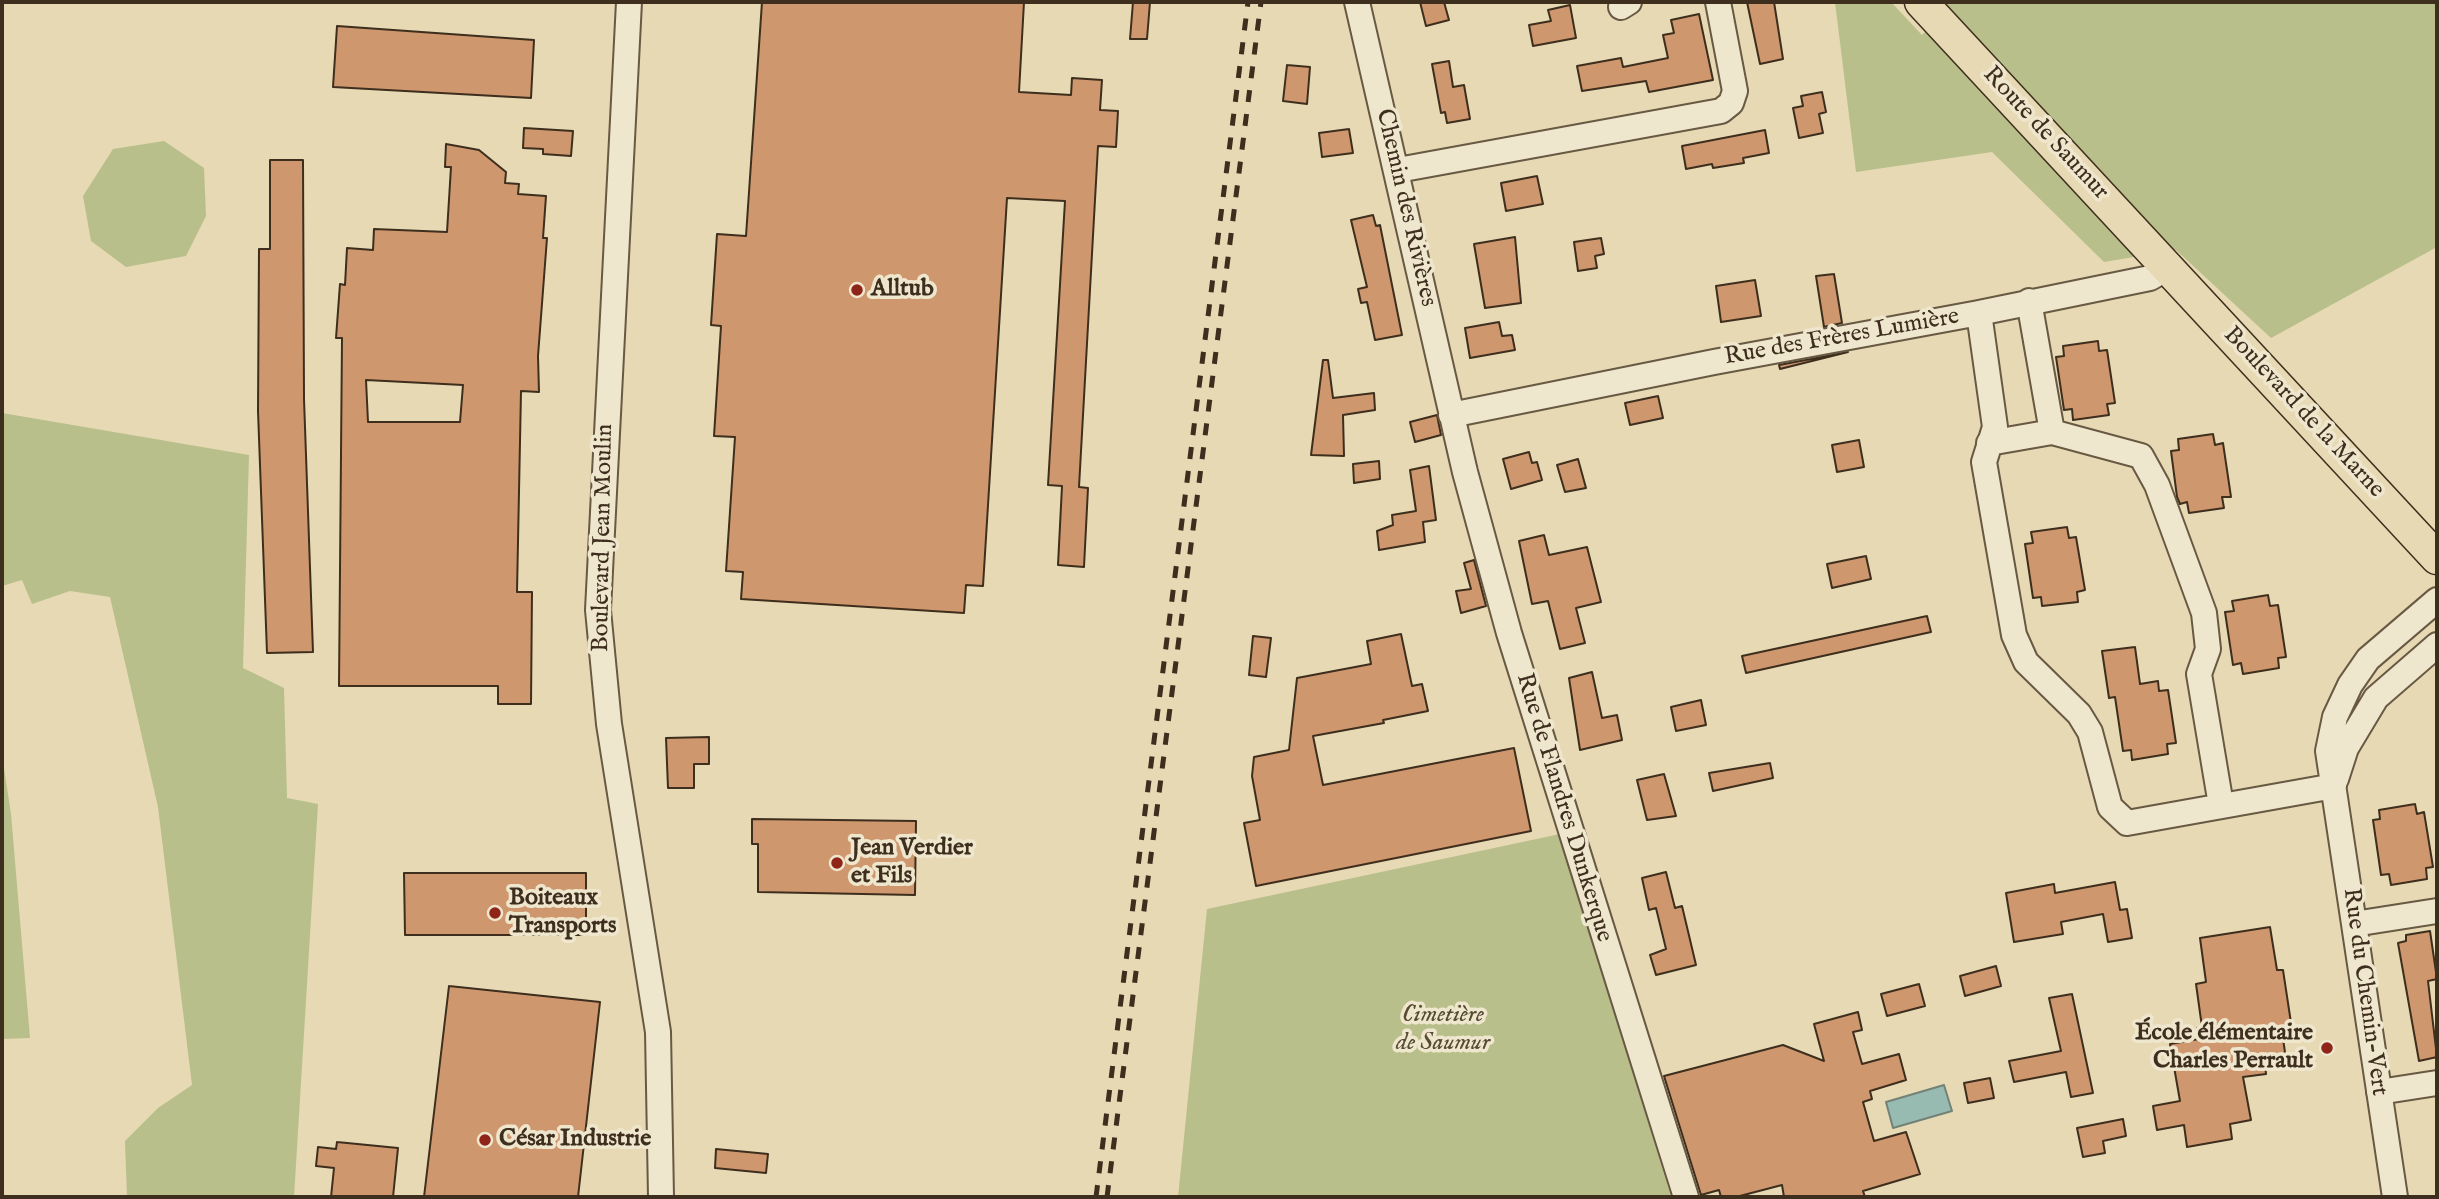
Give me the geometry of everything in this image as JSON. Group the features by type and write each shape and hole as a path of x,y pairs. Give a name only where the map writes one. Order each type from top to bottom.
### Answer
{"main road":[{"name":"Route de Saumur","path":"1921,2 2169,267"},
{"name":"Boulevard de la Marne","path":"2169,267 2437,558"}],"street":[{"name":"Boulevard Jean Moulin","path":"629,2 598,610 609,724 658,1032 661,1197"},
{"name":"Chemin des Rivières","path":"1357,2 1398,170 1451,415"},
{"path":"1398,170 1721,111 1731,103 1735,91 1718,2"},
{"path":"1979,313 2151,278 2169,267"},
{"path":"2029,302 2052,432"},
{"name":"Rue des Frères Lumière","path":"1451,415 1714,362 1979,313 1995,427 1984,462 2014,635 2026,662 2079,714 2090,732 2110,807 2127,823 2221,804 2334,786"},
{"name":"Rue de Flandres Dunkerque","path":"1451,415 1509,633 1686,1197"},
{"path":"1989,443 2052,432 2141,456 2157,485 2204,613 2208,649 2199,674 2221,804"},
{"name":"Rue du Chemin-Vert","path":"2395,1197 2328,751 2335,717 2350,685 2368,659 2437,600"},
{"name":"Rue du Chemin-Vert","path":"2334,786 2346,748 2376,698 2437,645"},
{"path":"2354,924 2437,911"},
{"path":"2379,1092 2437,1083"}],"green space":[{"path":"1835,2 1891,2 1922,35 1949,8 1944,2 2437,2 2437,247 2271,338 2176,250 2104,262 1992,152 1856,172"},
{"path":"164,141 204,168 206,216 186,256 126,267 91,241 83,196 113,149"},
{"path":"2,413 249,455 243,668 284,688 287,798 318,804 294,1197 127,1197 125,1141 158,1108 192,1085 158,807 110,597 70,591 32,604 22,580 2,586"},
{"path":"2,755 11,814 30,1038 2,1039"},
{"name":"Cimetière de Saumur","path":"1560,834 1671,1197 1178,1197 1207,909"}],"water":[{"path":"1944,1085 1952,1111 1893,1128 1886,1102"}],"building":[{"name":"Alltub","path":"762,2 1024,2 1019,92 1071,95 1072,78 1102,80 1100,110 1118,111 1116,147 1098,146 1079,487 1088,488 1084,567 1058,565 1062,486 1048,485 1065,201 1007,198 983,586 966,585 964,613 741,599 743,572 726,571 735,437 714,436 721,326 711,325 717,234 746,236"},
{"path":"1133,2 1150,2 1147,39 1130,39"},
{"path":"1420,2 1444,2 1449,20 1426,26"},
{"path":"1747,2 1774,2 1783,59 1760,64"},
{"path":"1570,5 1576,38 1533,46 1529,25 1551,21 1548,10"},
{"path":"1699,14 1713,80 1649,92 1646,81 1582,91 1577,66 1621,58 1623,67 1668,58 1663,35 1674,33 1671,20"},
{"path":"337,26 534,40 531,98 333,87"},
{"path":"1449,61 1453,87 1464,85 1470,119 1447,123 1445,112 1441,113 1432,64"},
{"path":"1287,65 1310,67 1307,104 1283,101"},
{"path":"1822,92 1826,112 1819,114 1823,133 1799,138 1793,108 1803,106 1801,96"},
{"path":"524,128 573,131 571,156 543,154 543,149 523,148"},
{"path":"1349,129 1353,153 1322,157 1319,133"},
{"path":"1765,130 1769,153 1743,158 1744,163 1713,168 1712,164 1686,169 1682,146"},
{"path":"446,144 479,150 506,172 505,183 519,184 518,194 546,196 543,238 547,238 538,356 539,392 521,391 517,592 532,592 531,704 498,704 498,686 339,686 342,338 336,338 340,284 345,285 347,248 373,250 374,229 447,232 451,167 445,167","holes":["366,380 463,385 460,422 368,422"]},
{"path":"270,160 303,160 304,399 313,652 267,653 258,411 259,249 270,249"},
{"path":"1537,176 1543,204 1506,211 1501,183"},
{"path":"1373,215 1376,226 1380,225 1402,335 1375,340 1367,302 1361,303 1358,289 1367,287 1351,220"},
{"path":"1515,237 1521,303 1485,308 1474,244"},
{"path":"1601,238 1604,254 1595,256 1597,268 1578,271 1574,242"},
{"path":"1834,274 1842,323 1824,327 1816,276"},
{"path":"1755,280 1761,316 1721,322 1716,286"},
{"path":"1499,322 1502,336 1512,335 1515,350 1470,358 1465,328"},
{"path":"2098,341 2099,351 2107,350 2115,403 2107,404 2109,415 2073,420 2072,409 2064,410 2056,357 2064,356 2063,346"},
{"path":"1848,352 1780,369 1779,365"},
{"path":"1323,360 1328,360 1333,398 1374,393 1375,410 1343,415 1344,456 1311,455"},
{"path":"1658,396 1663,418 1630,425 1625,403"},
{"path":"1437,415 1441,435 1415,442 1410,422"},
{"path":"2213,434 2215,445 2223,443 2231,497 2222,497 2224,508 2189,513 2187,502 2180,504 2177,497 2171,451 2179,450 2178,439"},
{"path":"1859,440 1864,467 1837,472 1832,445"},
{"path":"1529,452 1532,463 1537,462 1542,480 1511,489 1503,459"},
{"path":"1578,459 1586,488 1565,492 1557,465"},
{"path":"1379,461 1380,479 1354,483 1353,464"},
{"path":"1429,466 1436,520 1423,522 1425,542 1379,550 1377,531 1393,525 1392,515 1416,511 1410,470"},
{"path":"2067,527 2069,538 2076,537 2085,590 2077,592 2078,602 2042,606 2041,597 2033,598 2025,544 2033,543 2031,532"},
{"path":"1544,535 1549,555 1587,547 1601,602 1576,608 1585,643 1560,649 1548,601 1532,604 1519,541"},
{"path":"1866,556 1871,579 1832,588 1827,564"},
{"path":"1474,560 1486,606 1461,613 1456,591 1471,589 1464,563"},
{"path":"2268,595 2270,606 2278,605 2286,657 2278,658 2279,668 2243,674 2241,663 2233,665 2225,612 2234,611 2232,601"},
{"path":"1927,616 1931,632 1746,673 1742,656"},
{"path":"1401,634 1412,686 1422,684 1428,711 1383,720 1384,723 1313,736 1323,785 1514,748 1531,831 1256,886 1244,823 1260,820 1252,776 1254,757 1289,750 1297,678 1371,664 1367,641"},
{"path":"1253,636 1271,638 1266,677 1249,675"},
{"path":"2135,647 2140,684 2158,681 2159,691 2168,690 2176,743 2167,744 2168,754 2132,760 2131,750 2123,751 2115,697 2109,698 2102,651"},
{"path":"1592,672 1602,718 1617,715 1622,740 1580,750 1569,678"},
{"path":"1701,700 1706,725 1676,731 1671,707"},
{"path":"709,737 709,764 694,764 694,788 668,788 666,738"},
{"path":"1770,763 1773,778 1713,791 1709,773"},
{"path":"1664,774 1676,816 1647,820 1637,780"},
{"path":"2415,804 2417,814 2424,812 2433,867 2426,868 2427,879 2391,885 2389,874 2381,875 2373,820 2380,819 2379,810"},
{"name":"Jean Verdier et Fils","path":"752,819 916,821 915,895 758,892 758,844 752,844"},
{"path":"1666,872 1675,908 1682,906 1696,965 1656,975 1650,955 1666,949 1656,908 1649,910 1642,878"},
{"name":"Boiteaux Transports","path":"404,873 586,873 586,935 405,935"},
{"path":"2115,882 2120,910 2127,909 2132,938 2108,942 2103,914 2061,922 2063,934 2014,942 2006,893 2054,884 2055,893"},
{"path":"2270,927 2277,970 2283,970 2293,1036 2283,1038 2286,1060 2265,1064 2266,1074 2243,1077 2251,1120 2230,1124 2232,1139 2187,1147 2184,1125 2157,1130 2153,1106 2180,1101 2170,1044 2199,1039 2197,1028 2202,1027 2196,984 2206,982 2200,938"},
{"path":"2430,931 2437,979 2428,981 2437,1057 2419,1061 2398,943 2406,941 2406,935"},
{"path":"1996,966 2001,986 1965,996 1960,976"},
{"path":"1919,984 1925,1006 1887,1016 1881,994"},
{"path":"449,986 600,1002 578,1197 424,1197"},
{"path":"2072,994 2093,1093 2071,1097 2066,1072 2014,1082 2009,1061 2061,1051 2049,998"},
{"path":"1858,1012 1862,1030 1853,1032 1862,1064 1899,1054 1906,1080 1870,1091 1872,1099 1863,1102 1874,1141 1906,1132 1920,1174 1863,1191 1865,1197 1784,1197 1782,1185 1736,1197 1721,1197 1719,1190 1701,1195 1664,1076 1783,1045 1824,1061 1814,1024"},
{"path":"1990,1078 1994,1098 1968,1103 1964,1083"},
{"path":"2123,1119 2126,1136 2103,1141 2105,1153 2083,1157 2077,1128"},
{"path":"337,1142 398,1148 393,1197 331,1197 334,1168 316,1166 318,1147 336,1149"},
{"path":"716,1149 768,1154 766,1173 715,1168"}],"railway":[{"path":"1096,1197 1248,2"},
{"path":"1107,1197 1261,2"}],"place":[{"name":"Alltub","path":"857,290"},
{"name":"Jean Verdier et Fils","path":"837,863"},
{"name":"Boiteaux Transports","path":"495,913"},
{"name":"École élémentaire Charles Perrault","path":"2327,1048"},
{"name":"César Industrie","path":"485,1140"}]}
